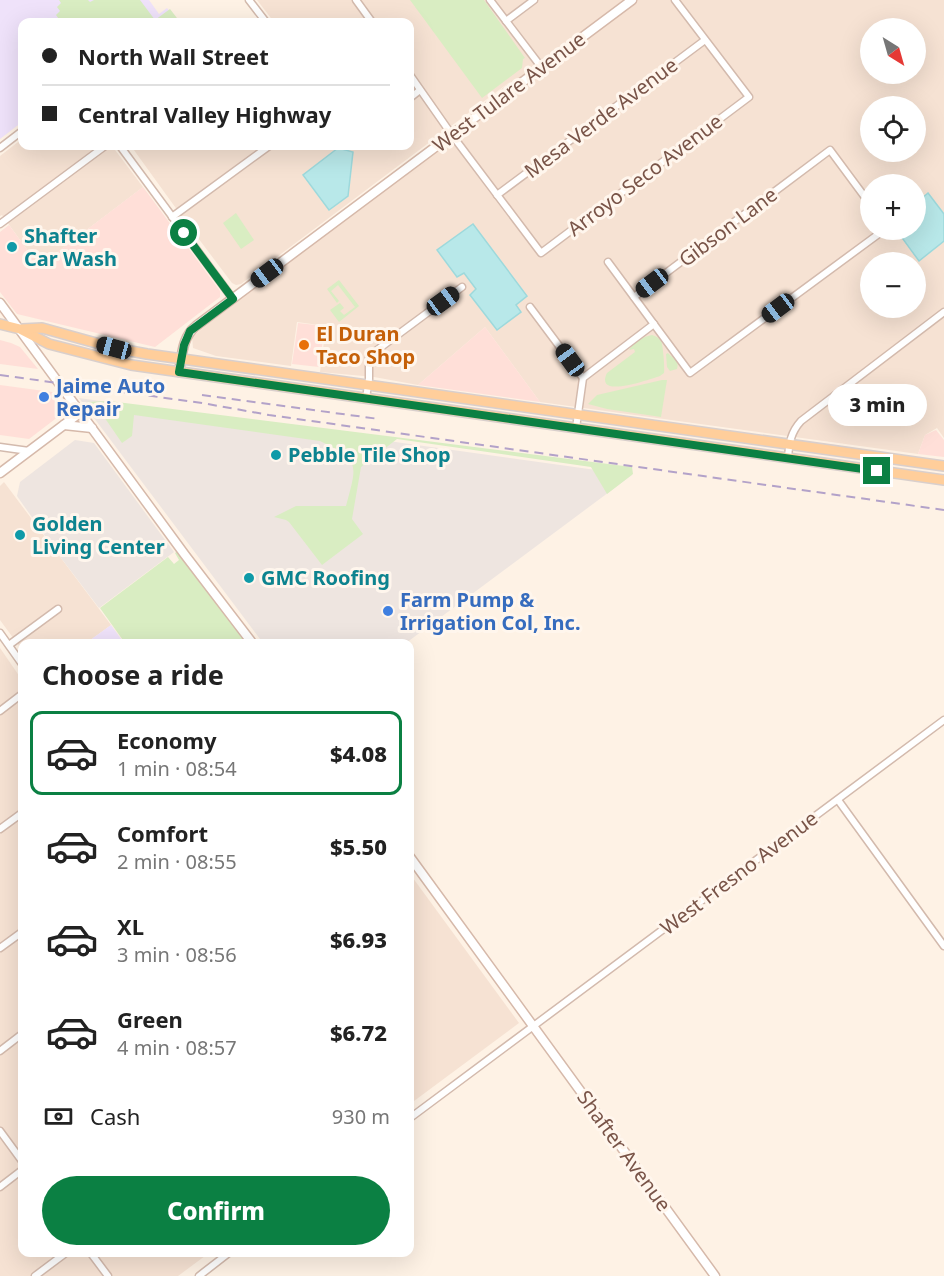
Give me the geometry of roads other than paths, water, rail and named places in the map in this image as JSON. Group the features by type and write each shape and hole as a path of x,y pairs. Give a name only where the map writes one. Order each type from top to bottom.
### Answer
{"main road":[{"name":"West Tulare Avenue","path":"179,372 190,331 632,0"},
{"path":"0,303 249,639"},
{"path":"0,324 20,328 42,328 122,349 944,466"},
{"path":"20,328 49,344 112,361 944,480"},
{"path":"0,473 81,412"},
{"path":"64,425 92,428"},
{"name":"Shafter Avenue","path":"414,862 715,1276"}],"street":[{"path":"249,0 263,18"},
{"path":"356,0 369,18"},
{"path":"490,0 542,68"},
{"path":"506,21 534,0"},
{"path":"675,0 705,40"},
{"name":"Arroyo Seco Avenue","path":"497,195 541,253 749,97 705,40"},
{"name":"Mesa Verde Avenue","path":"497,195 705,40"},
{"path":"414,81 497,195"},
{"path":"414,95 420,90"},
{"path":"0,148 18,134"},
{"path":"0,224 100,150"},
{"path":"123,150 233,299"},
{"path":"172,217 264,150"},
{"name":"Gibson Lane","path":"634,297 830,150 860,190"},
{"path":"608,262 690,373 870,240"},
{"path":"366,398 369,356 462,287"},
{"path":"530,307 583,378 576,428"},
{"path":"789,458 789,445 793,432 801,421 944,312"},
{"path":"583,378 654,324"},
{"path":"0,447 29,451"},
{"path":"9,645 58,609"},
{"path":"0,633 18,658"},
{"path":"0,711 18,697"},
{"name":"West Fresno Avenue","path":"414,1115 944,720"},
{"path":"838,800 944,946"},
{"path":"0,830 18,816"},
{"path":"0,948 18,935"},
{"path":"0,1051 18,1037"},
{"path":"0,1131 18,1156"},
{"path":"0,1187 18,1173"},
{"path":"35,1276 60,1257"},
{"path":"94,1257 108,1276"},
{"path":"199,1276 224,1257"}],"water":[{"path":"335,150 353,152 348,196 329,210 303,175"},
{"path":"928,193 944,214 944,241 926,255 926,252 912,252 904,240 926,240 926,195"},
{"path":"473,224 527,296 516,305 521,312 497,330 470,295 476,289 464,273 457,277 437,250"}],"railway":[{"path":"0,375 944,510"},
{"path":"202,395 379,419"}],"place":[{"name":"Shafter Car Wash","path":"12,247"},
{"name":"El Duran Taco Shop","path":"304,345"},
{"name":"Jaime Auto Repair","path":"44,397"},
{"name":"Pebble Tile Shop","path":"276,455"},
{"name":"Golden Living Center","path":"20,535"},
{"name":"GMC Roofing","path":"249,578"},
{"name":"Farm Pump & Irrigation Col, Inc.","path":"388,611"}]}
